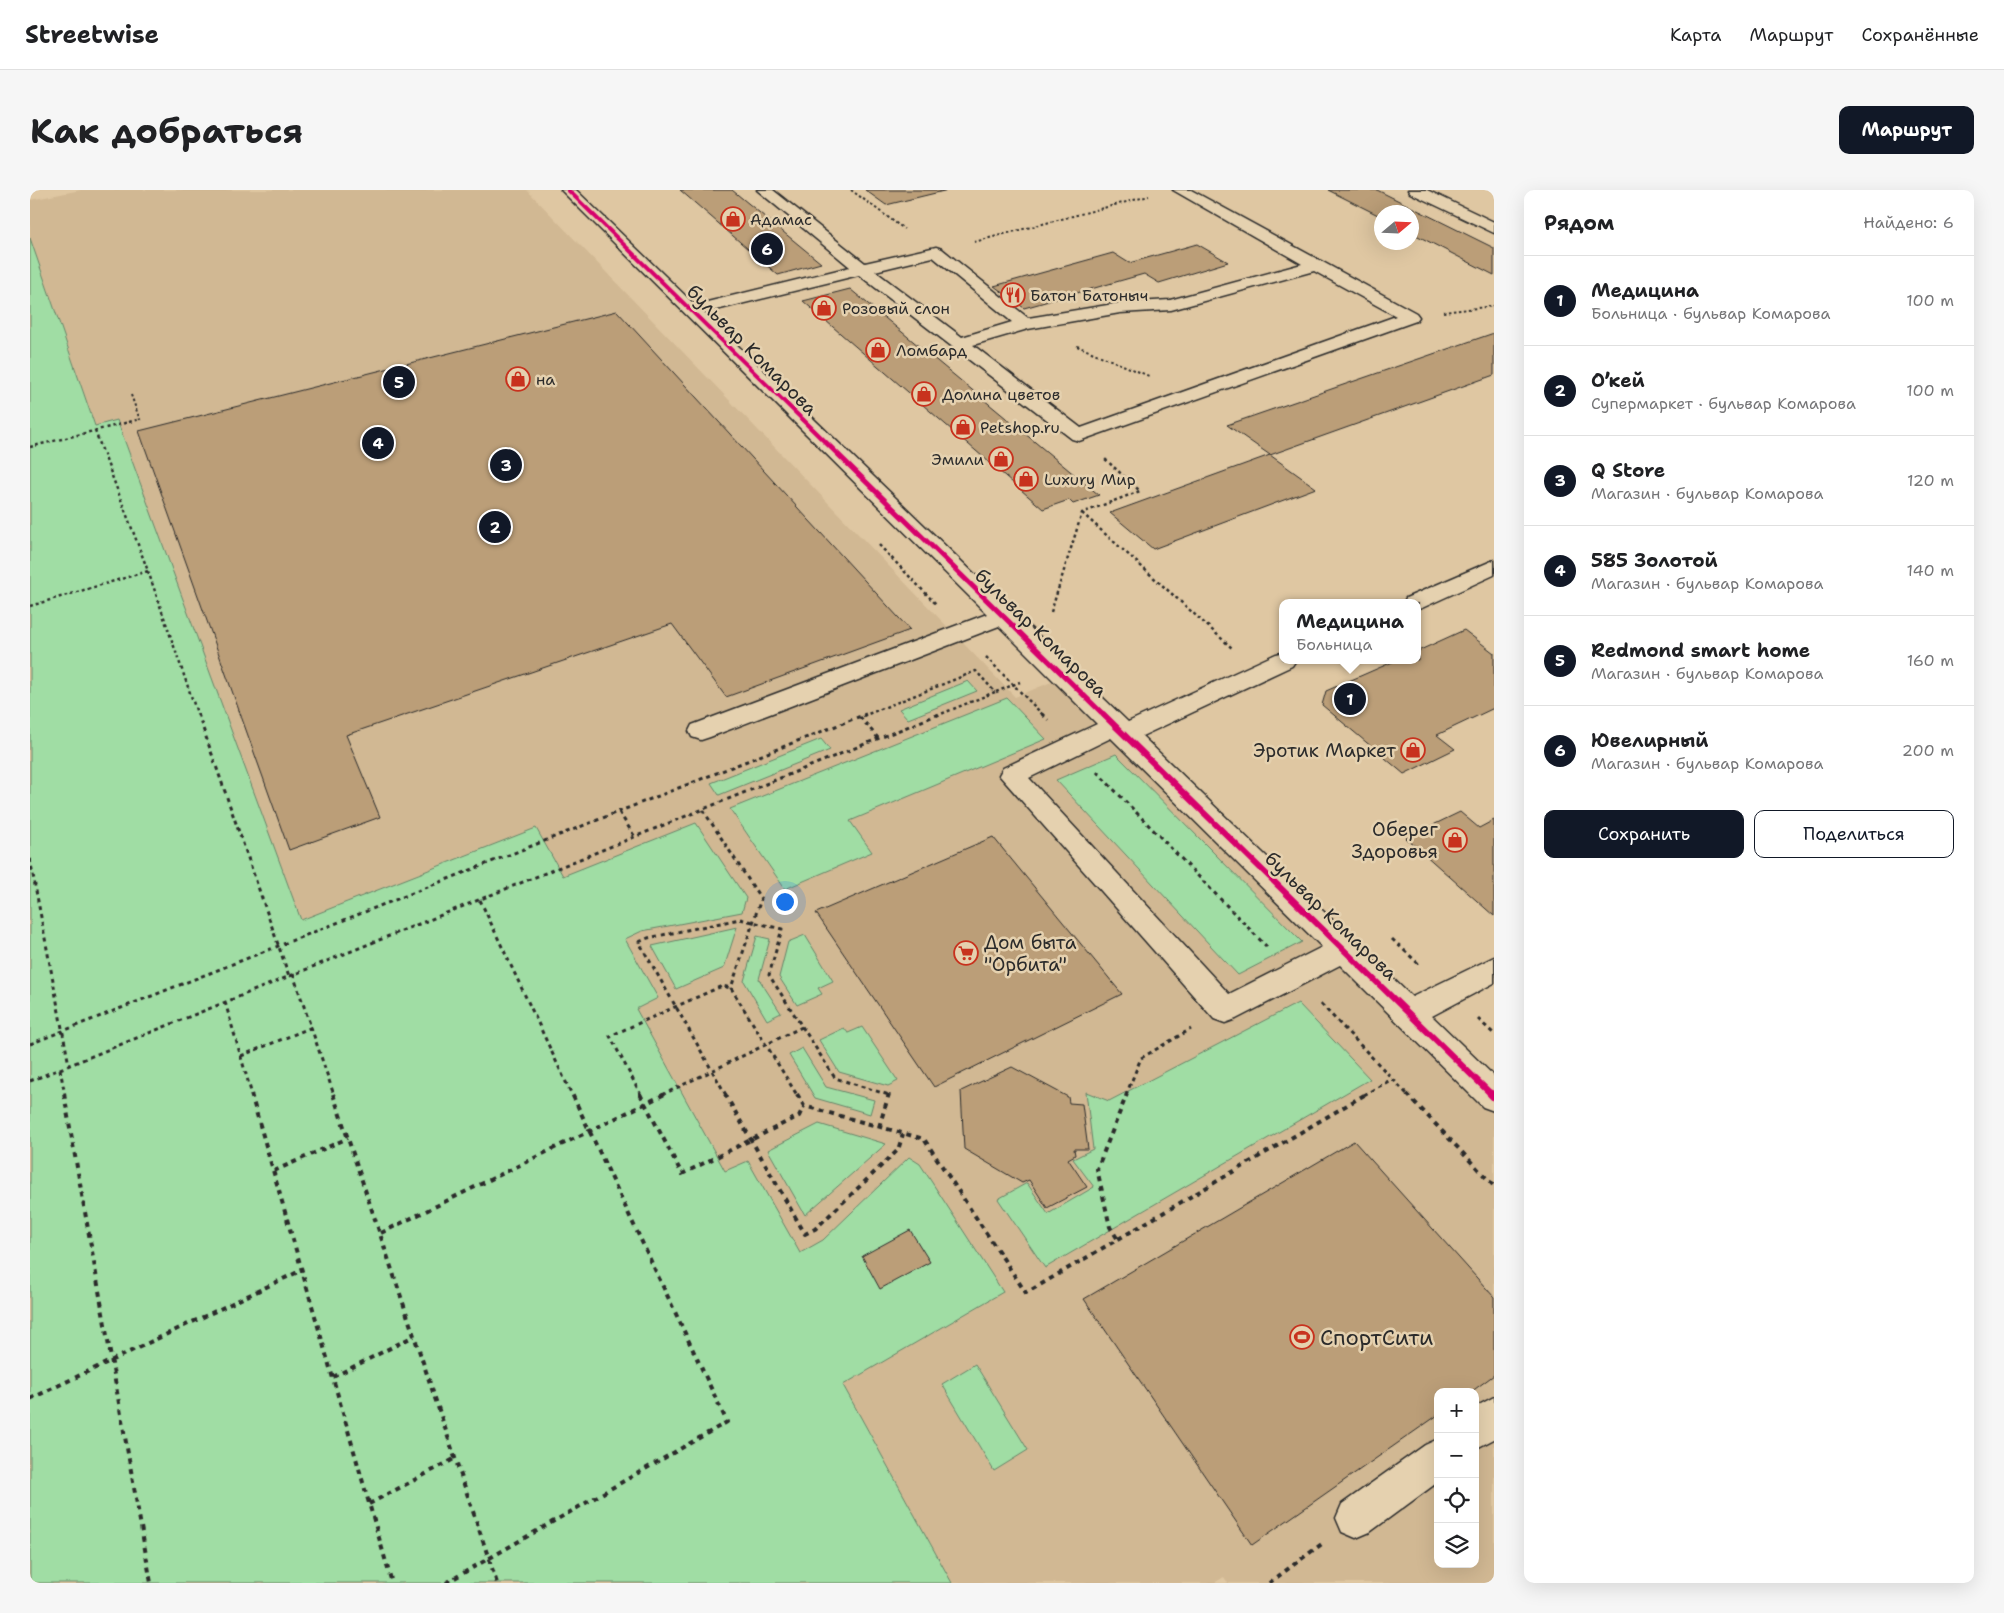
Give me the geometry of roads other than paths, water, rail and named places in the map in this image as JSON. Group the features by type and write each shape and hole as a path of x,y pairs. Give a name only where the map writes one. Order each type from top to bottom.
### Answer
{"street":[{"name":"бульвар Комарова","path":"568,190 1494,1097"},
{"path":"764,190 959,344 1079,435 1410,317 1180,190"},
{"path":"1415,190 1494,228"},
{"path":"691,311 862,268 936,252 1025,324"},
{"path":"959,344 1025,324 1120,308 1171,305 1316,265"},
{"path":"1421,600 1494,568"},
{"path":"701,731 1002,617"},
{"path":"1279,662 1121,730 1073,746 1012,775 1225,1010 1344,950"},
{"path":"1409,1013 1494,969"},
{"path":"1479,1427 1494,1416"},
{"path":"1356,1518 1434,1461"}],"place":[{"name":"Адамас","path":"733,219"},
{"name":"Ювелирный","path":"767,249"},
{"name":"Батон Батоныч","path":"1013,295"},
{"name":"Розовый слон","path":"824,308"},
{"name":"Ломбард","path":"878,350"},
{"name":"на","path":"518,379"},
{"name":"Redmond smart home","path":"399,382"},
{"name":"Долина цветов","path":"924,394"},
{"name":"Petshop.ru","path":"963,427"},
{"name":"585 Золотой","path":"378,443"},
{"name":"Эмили","path":"1001,459"},
{"name":"Q Store","path":"506,465"},
{"name":"Luxury Мир","path":"1026,479"},
{"name":"О’кей","path":"495,527"},
{"name":"Медицина","path":"1350,699"},
{"name":"Эротик Маркет","path":"1413,750"},
{"name":"Оберег Здоровья","path":"1455,840"},
{"name":"Дом быта \"Орбита\"","path":"966,953"},
{"name":"СпортСити","path":"1302,1337"}]}
